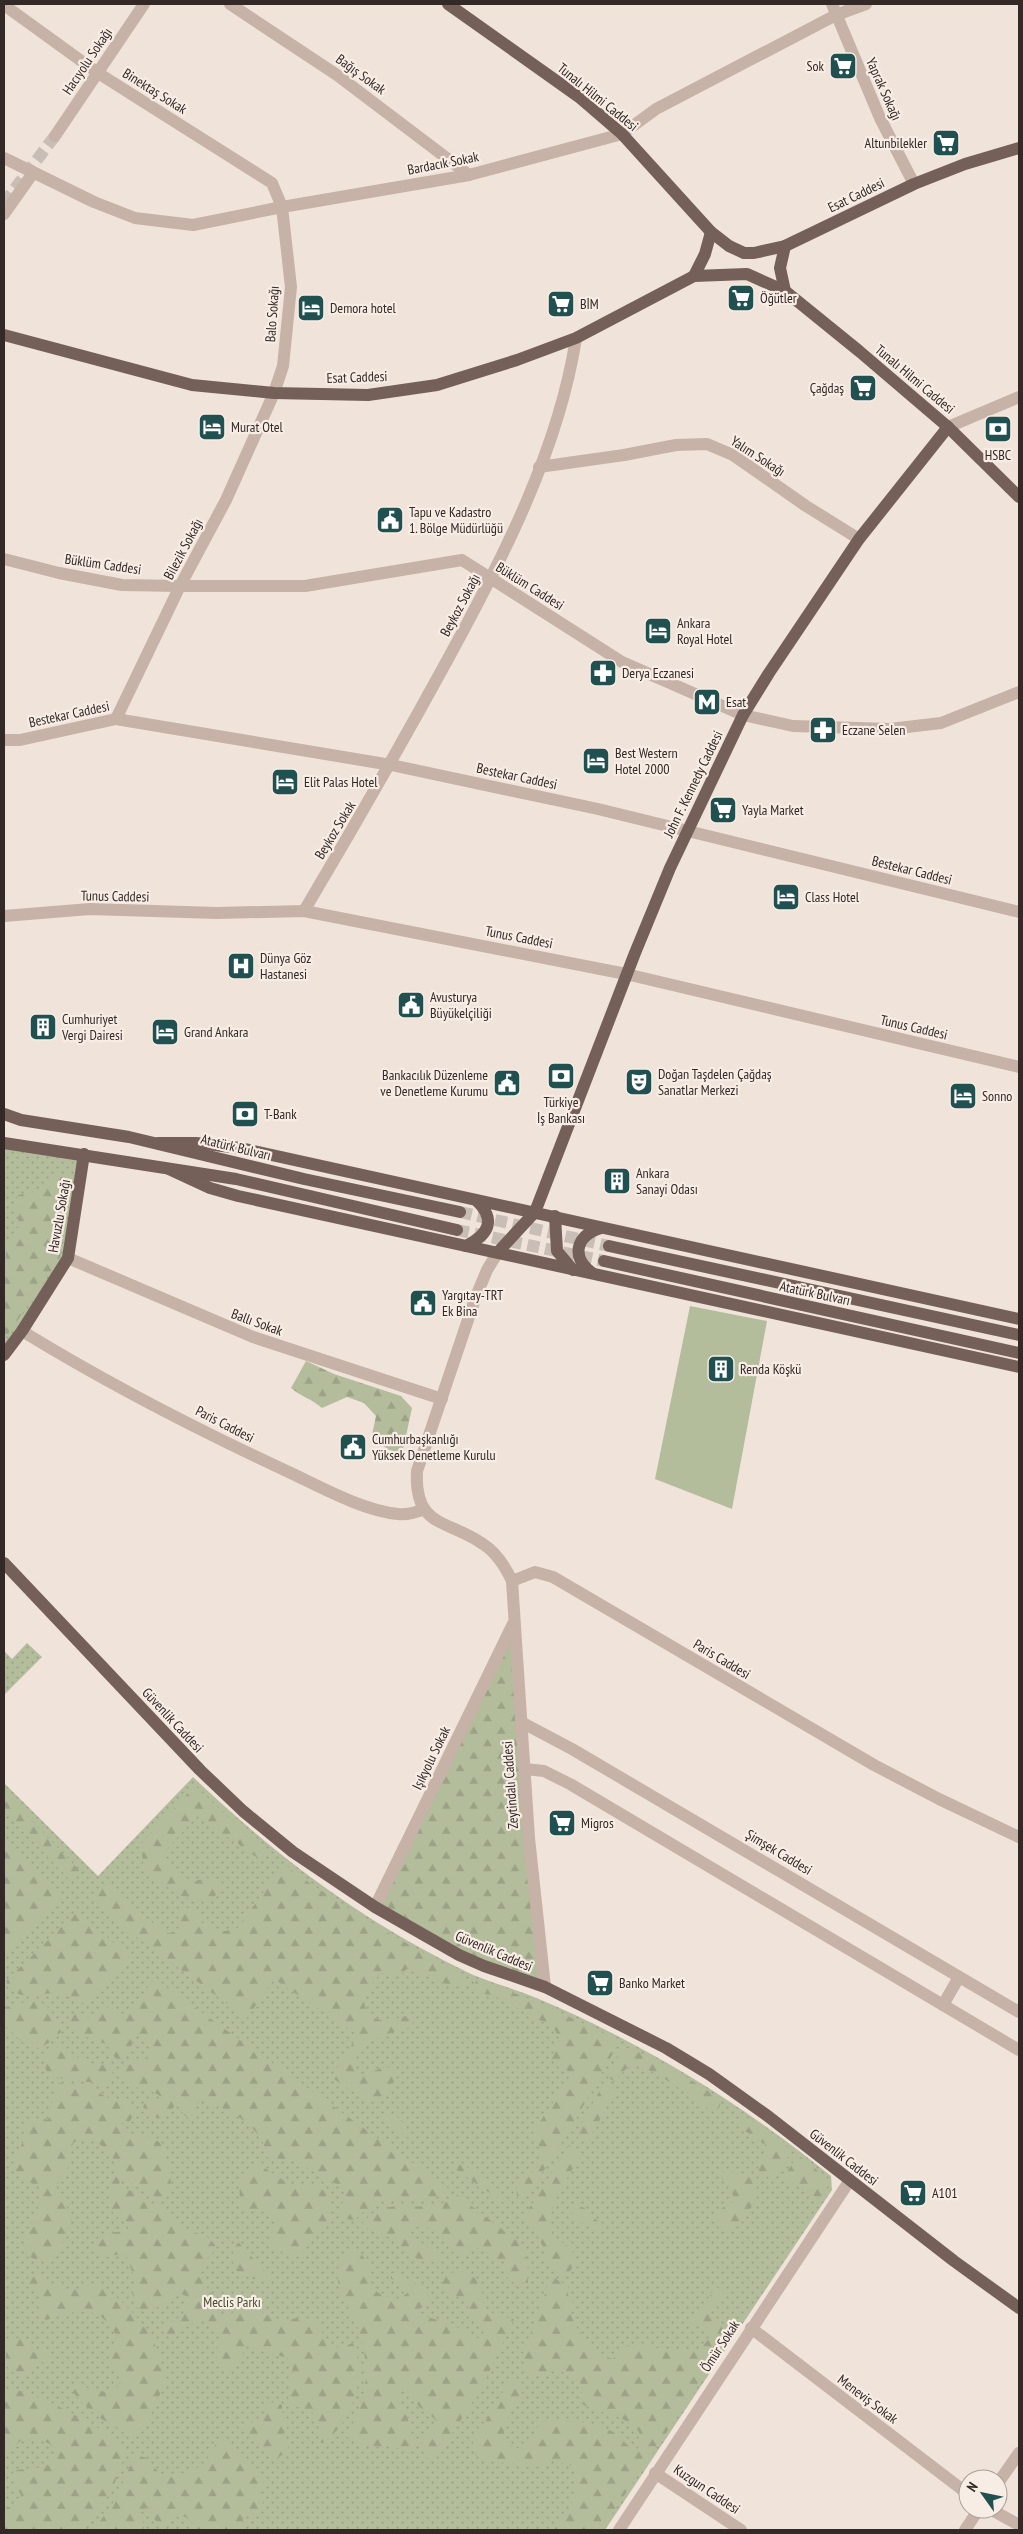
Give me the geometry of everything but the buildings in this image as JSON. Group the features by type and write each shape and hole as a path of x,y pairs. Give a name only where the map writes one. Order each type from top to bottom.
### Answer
{"main road":[{"name":"Tunalı Hilmi Caddesi","path":"448,4 579,97 622,134 711,232"},
{"name":"Esat Caddesi","path":"711,232 736,250 744,253 754,253 785,246 914,184 965,164 1019,148"},
{"path":"694,276 705,254 711,232"},
{"path":"785,246 780,268 785,291"},
{"name":"Tunalı Hilmi Caddesi","path":"694,276 747,274 785,291 948,427 1019,497"},
{"name":"Esat Caddesi","path":"4,336 192,385 274,393 368,395 437,384 518,360 576,338 694,276"},
{"name":"John F. Kennedy Caddesi","path":"535,1212 626,974 686,830 743,715 859,539 948,427"},
{"name":"Atatürk Bulvarı","path":"4,1114 21,1120 158,1143 304,1179 460,1212"},
{"path":"4,1123 21,1120"},
{"path":"4,1143 236,1179 457,1230"},
{"path":"158,1143 196,1143 240,1148 1019,1319"},
{"name":"Havuzlu Sokağı","path":"4,1355 22,1331 68,1258 84,1154"},
{"path":"169,1169 210,1188 238,1196 1019,1367"},
{"path":"466,1246 484,1235 488,1225 486,1211 476,1200"},
{"path":"498,1252 535,1212"},
{"path":"555,1216 558,1251 564,1262 573,1270"},
{"path":"594,1275 581,1264 579,1249 586,1235 601,1228"},
{"name":"Atatürk Bulvarı","path":"609,1246 1019,1335"},
{"name":"Atatürk Bulvarı","path":"604,1262 1019,1353"},
{"name":"Güvenlik Caddesi","path":"4,1562 200,1770 242,1811 293,1852 375,1907 459,1955 544,1987 666,2048 709,2074 769,2117 1019,2308"}],"street":[{"name":"Hacıyolu Sokağı","path":"55,136 144,4"},
{"name":"Bağış Sokak","path":"230,4 338,75 469,175"},
{"name":"Bardacık Sokak","path":"4,158 32,174 135,218 193,225 282,207 469,175 622,134 656,109 834,9 866,4"},
{"name":"Binektaş Sokak","path":"4,5 98,73 272,183 282,207"},
{"name":"Yaprak Sokağı","path":"834,9 880,118 914,184"},
{"path":"4,214 32,174"},
{"name":"Balo Sokağı","path":"274,393 283,366 291,287 282,207"},
{"name":"Beykoz Sokağı","path":"391,765 491,580 539,467 570,374 576,338"},
{"name":"Bilezik Sokağı","path":"116,719 180,586 226,500 274,393"},
{"name":"John F. Kennedy Caddesi","path":"948,427 1019,397"},
{"name":"Yalım Sokağı","path":"539,467 624,455 676,445 707,444 733,455 806,506 859,539"},
{"name":"Büklüm Caddesi","path":"4,559 59,573 122,585 180,586 305,586 462,560 622,662 743,715 793,726 890,730 942,723 1019,692"},
{"name":"Bestekar Caddesi","path":"4,740 20,740 116,719 391,765 686,830 1019,912"},
{"name":"Beykoz Sokak","path":"304,911 391,765"},
{"name":"Tunus Caddesi","path":"4,916 90,909 217,913 304,911 626,974 1019,1067"},
{"path":"498,1252 487,1270 474,1299 417,1471 416,1488 424,1509 432,1518 483,1544 500,1560 512,1580"},
{"name":"Ballı Sokak","path":"68,1258 253,1337 442,1399"},
{"name":"Paris Caddesi","path":"22,1331 135,1396 326,1490 367,1506 396,1514 413,1513 424,1509"},
{"name":"Paris Caddesi","path":"512,1580 535,1572 553,1577 874,1765 939,1799 1019,1837"},
{"name":"Zeytindalı Caddesi","path":"512,1580 529,1838 544,1987"},
{"name":"Işıkyolu Sokak","path":"375,1907 514,1621"},
{"name":"Şimşek Caddesi","path":"521,1722 581,1754 1019,2012"},
{"path":"525,1769 544,1771 570,1784 1019,2050"},
{"path":"943,2005 959,1977"},
{"name":"Ömür Sokak","path":"619,2530 850,2180"},
{"name":"Meneviş Sokak","path":"751,2328 958,2486"},
{"path":"1007,2469 1019,2453"},
{"name":"Kuzgun Caddesi","path":"656,2473 741,2530"},
{"path":"965,2530 972,2519"},
{"path":"1008,2519 1019,2525"}],"green space":[{"path":"4,1143 84,1154 68,1258 4,1355"},
{"path":"72,1174 60,1258 4,1340 6,1243 19,1226 16,1206 18,1195 34,1192 54,1177"},
{"path":"690,1306 767,1321 732,1509 655,1479"},
{"path":"306,1361 334,1374 401,1396 412,1408 402,1454 385,1448 372,1435 376,1416 364,1403 347,1397 322,1408 291,1388"},
{"path":"514,1621 545,1987 509,1975 375,1907"},
{"path":"27,1643 42,1657 4,1695 4,1651 12,1659"},
{"name":"Meclis Parkı","path":"193,1777 287,1859 320,1884 387,1929 471,1974 529,1995 578,2017 655,2056 763,2124 831,2176 832,2190 605,2530 4,2530 4,1783 98,1876"},
{"path":"193,1784 232,1821 271,1853 260,1859 244,1850 236,1841 212,1830 206,1819 197,1816 165,1851 165,1863 175,1873 192,1882 206,1878 218,1880 223,1887 213,1898 194,1900 178,1895 143,1865 141,1844 189,1792 188,1788"},
{"path":"4,1792 80,1871 71,1881 4,1811"},
{"path":"4,1840 60,1897 4,1953"},
{"path":"283,1864 349,1909 465,1976 464,1984 453,1987 408,1968 401,1974 381,1973 374,1982 365,1998 366,2010 370,2015 376,2019 384,2020 404,2016 416,2017 410,2027 381,2036 365,2046 359,2053 355,2073 364,2075 386,2066 396,2073 390,2088 370,2103 331,2077 358,2035 274,1979 247,2018 135,1936 91,1898 107,1883 150,1921 168,1933 177,1932 180,1924 177,1913 185,1907 195,1911 202,1923 221,1932 238,1928"},
{"path":"77,1912 129,1956 127,1963 118,1975 100,1987 83,2003 59,1993 21,1995 9,1989 6,1981"},
{"path":"476,1979 538,2002 620,2041 566,2136 526,2198 519,2202 516,2191 520,2179 535,2170 541,2160 540,2147 533,2132 572,2074 551,2059 559,2038 553,2027 493,1995 483,1994 475,1987"},
{"path":"152,1982 159,1982 449,2189 433,2198 385,2199 376,2202 354,2220 347,2219 341,2213 344,2193 340,2187 295,2162 268,2158 259,2136 234,2114 201,2100 195,2106 194,2115 189,2119 178,2106 174,2106 170,2114 162,2119 154,2117 143,2107 146,2101 159,2101 160,2096 125,2082 120,2069 125,2062 148,2058 151,2050 148,2040 143,2034 137,2034 125,2058 118,2060 103,2042 75,2033 67,2022 70,2015 81,2013 89,2018 94,2017 102,2007 112,2008 117,2015 127,2013"},
{"path":"29,2000 42,2003 50,2010 61,2032 54,2040 39,2048 27,2046 4,2025 4,2007 18,2005"},
{"path":"58,2047 68,2050 86,2062 110,2067 113,2069 112,2077 103,2084 52,2077 46,2070 44,2062 50,2050"},
{"path":"623,2047 649,2056 686,2077 721,2099 720,2106 714,2112 661,2077 639,2067 632,2066 627,2068 615,2082 608,2077"},
{"path":"59,2083 90,2087 108,2098 128,2102 133,2109 134,2115 130,2121 122,2123 120,2128 129,2133 154,2139 162,2146 167,2159 171,2182 170,2193 167,2197 161,2201 123,2178 119,2184 169,2213 182,2227 207,2237 215,2245 215,2250 203,2263 201,2270 202,2279 211,2294 211,2307 223,2315 228,2315 240,2309 252,2308 280,2321 307,2318 316,2324 334,2346 342,2348 354,2343 359,2367 356,2391 344,2421 330,2437 321,2443 318,2438 318,2423 313,2413 291,2403 288,2397 292,2375 290,2359 246,2345 237,2367 228,2372 222,2369 217,2360 219,2331 212,2325 200,2321 194,2322 170,2336 162,2331 182,2315 186,2304 186,2296 179,2293 152,2311 141,2311 137,2308 133,2297 137,2279 124,2253 102,2258 95,2253 97,2239 105,2234 128,2229 129,2225 116,2216 109,2204 116,2167 110,2153 101,2145 83,2139 73,2144 70,2150 68,2168 58,2182 57,2189 72,2219 56,2257 52,2262 28,2256 25,2252 24,2243 38,2209 39,2187 16,2175 13,2160 23,2142 24,2130 29,2121 43,2117 47,2120 50,2117 48,2109 53,2101 55,2085"},
{"path":"604,2083 615,2091 587,2144 575,2135"},
{"path":"389,2112 403,2122 407,2129 408,2138 378,2115"},
{"path":"745,2117 781,2140 792,2151 775,2176 769,2178 758,2170 761,2157 766,2151 765,2144 745,2131 740,2124"},
{"path":"569,2145 582,2154 565,2181 551,2213 550,2223 554,2235 572,2250 575,2263 567,2276 549,2267 540,2240 522,2217 533,2203"},
{"path":"798,2155 827,2178 827,2189 821,2200 783,2178"},
{"path":"458,2164 480,2174 492,2184 504,2203 454,2168"},
{"path":"260,2165 292,2186 319,2186 331,2198 330,2221 317,2229 311,2236 301,2257 283,2254 270,2242 275,2220 270,2215 263,2210 251,2211 241,2209 240,2188 243,2176 252,2167"},
{"path":"731,2171 745,2174 753,2180 757,2187 752,2205 731,2231 724,2229 715,2221 715,2212 733,2202 733,2194 728,2190 729,2184 722,2179 720,2172"},
{"path":"457,2195 519,2242 526,2256 528,2283 512,2282 505,2275 507,2263 477,2248 472,2248 467,2254 454,2252 449,2248 443,2236 431,2229 414,2227 410,2228 409,2234 442,2256 442,2260 433,2262 418,2259 383,2233 367,2228 362,2223 380,2209 400,2206 430,2206 448,2201"},
{"path":"575,2205 585,2208 586,2214 597,2220 601,2226 599,2230 575,2217 571,2210"},
{"path":"239,2243 271,2278 257,2280 241,2274 233,2268 233,2245"},
{"path":"349,2250 360,2252 368,2264 370,2283 380,2294 400,2299 407,2293 407,2288 390,2278 392,2273 409,2279 425,2291 432,2301 429,2305 418,2309 418,2315 451,2323 474,2339 481,2337 484,2331 472,2318 464,2298 446,2294 442,2285 446,2275 463,2272 473,2276 480,2285 485,2307 498,2316 514,2319 482,2387 434,2462 426,2457 420,2446 436,2421 420,2408 405,2388 399,2390 399,2398 406,2412 414,2443 408,2451 391,2446 365,2445 345,2436 360,2410 366,2377 365,2355 360,2334 338,2281 341,2260"},
{"path":"549,2274 568,2287 568,2295 574,2304 570,2313 577,2327 592,2347 606,2357 613,2359 621,2348 632,2344 669,2350 699,2349 710,2338 709,2331 703,2327 693,2326 691,2323 716,2287 724,2292 709,2315 734,2332 601,2530 551,2530 558,2524 572,2502 576,2486 575,2467 554,2460 531,2468 517,2464 488,2461 475,2455 473,2442 511,2378 520,2382 525,2388 507,2421 504,2443 523,2450 532,2439 540,2422 569,2421 608,2429 637,2450 641,2439 638,2431 632,2424 582,2404 582,2385 576,2379 565,2372 559,2371 533,2377 527,2371 522,2356 547,2289"},
{"path":"30,2275 41,2277 65,2289 73,2290 91,2286 102,2288 110,2292 126,2306 147,2331 154,2342 166,2381 148,2421 134,2438 93,2412 72,2391 76,2384 104,2392 119,2386 120,2379 109,2358 117,2337 110,2326 103,2318 86,2312 67,2314 46,2320 38,2313 40,2303 38,2295 27,2282"},
{"path":"15,2338 30,2341 33,2351 36,2353 41,2348 52,2354 48,2361 36,2364 31,2373 26,2377 13,2372 7,2365 8,2341"},
{"path":"14,2389 72,2413 126,2446 120,2470 110,2492 97,2512 80,2530 4,2530 4,2509 13,2506 21,2495 11,2478 14,2471 48,2465 54,2453 50,2444 33,2437 20,2441 12,2450 4,2451 4,2391"},
{"path":"274,2402 282,2405 282,2412 291,2424 285,2429 284,2437 289,2443 287,2451 274,2461 243,2429 264,2414 267,2406"},
{"path":"221,2439 266,2485 260,2493 263,2501 261,2511 249,2514 243,2520 243,2530 196,2530 190,2518 179,2516 161,2525 155,2520 149,2507 142,2510 139,2518 145,2525 143,2530 94,2530 117,2497 135,2454 146,2458 161,2475 187,2472 204,2463"}],"tunnel":[{"path":"4,203 55,136"},
{"path":"460,1212 609,1246"},
{"path":"457,1230 604,1261"}],"place":[{"name":"Sok","path":"843,66"},
{"name":"Altunbilekler","path":"946,143"},
{"name":"Öğütler","path":"741,298"},
{"name":"BİM","path":"561,304"},
{"name":"Demora hotel","path":"311,308"},
{"name":"Çağdaş","path":"863,388"},
{"name":"Murat Otel","path":"212,427"},
{"name":"HSBC","path":"998,429"},
{"name":"Tapu ve Kadastro 1. Bölge Müdürlüğü","path":"390,520"},
{"name":"Ankara Royal Hotel","path":"658,631"},
{"name":"Derya Eczanesi","path":"603,673"},
{"name":"Esat","path":"707,702"},
{"name":"Eczane Selen","path":"823,730"},
{"name":"Best Western Hotel 2000","path":"596,761"},
{"name":"Elit Palas Hotel","path":"285,782"},
{"name":"Yayla Market","path":"723,810"},
{"name":"Class Hotel","path":"786,897"},
{"name":"Dünya Göz Hastanesi","path":"241,966"},
{"name":"Avusturya Büyükelçiliği","path":"411,1005"},
{"name":"Cumhuriyet Vergi Dairesi","path":"43,1027"},
{"name":"Grand Ankara","path":"165,1032"},
{"name":"Türkiye İş Bankası","path":"561,1076"},
{"name":"Doğan Taşdelen Çağdaş Sanatlar Merkezi","path":"639,1082"},
{"name":"Bankacılık Düzenleme ve Denetleme Kurumu","path":"507,1083"},
{"name":"Sonno","path":"963,1096"},
{"name":"T-Bank","path":"245,1114"},
{"name":"Ankara Sanayi Odası","path":"617,1181"},
{"name":"Yargıtay-TRT Ek Bina","path":"423,1303"},
{"name":"Renda Köşkü","path":"721,1369"},
{"name":"Cumhurbaşkanlığı Yüksek Denetleme Kurulu","path":"353,1447"},
{"name":"Migros","path":"562,1823"},
{"name":"Banko Market","path":"600,1983"},
{"name":"A101","path":"913,2193"}]}
